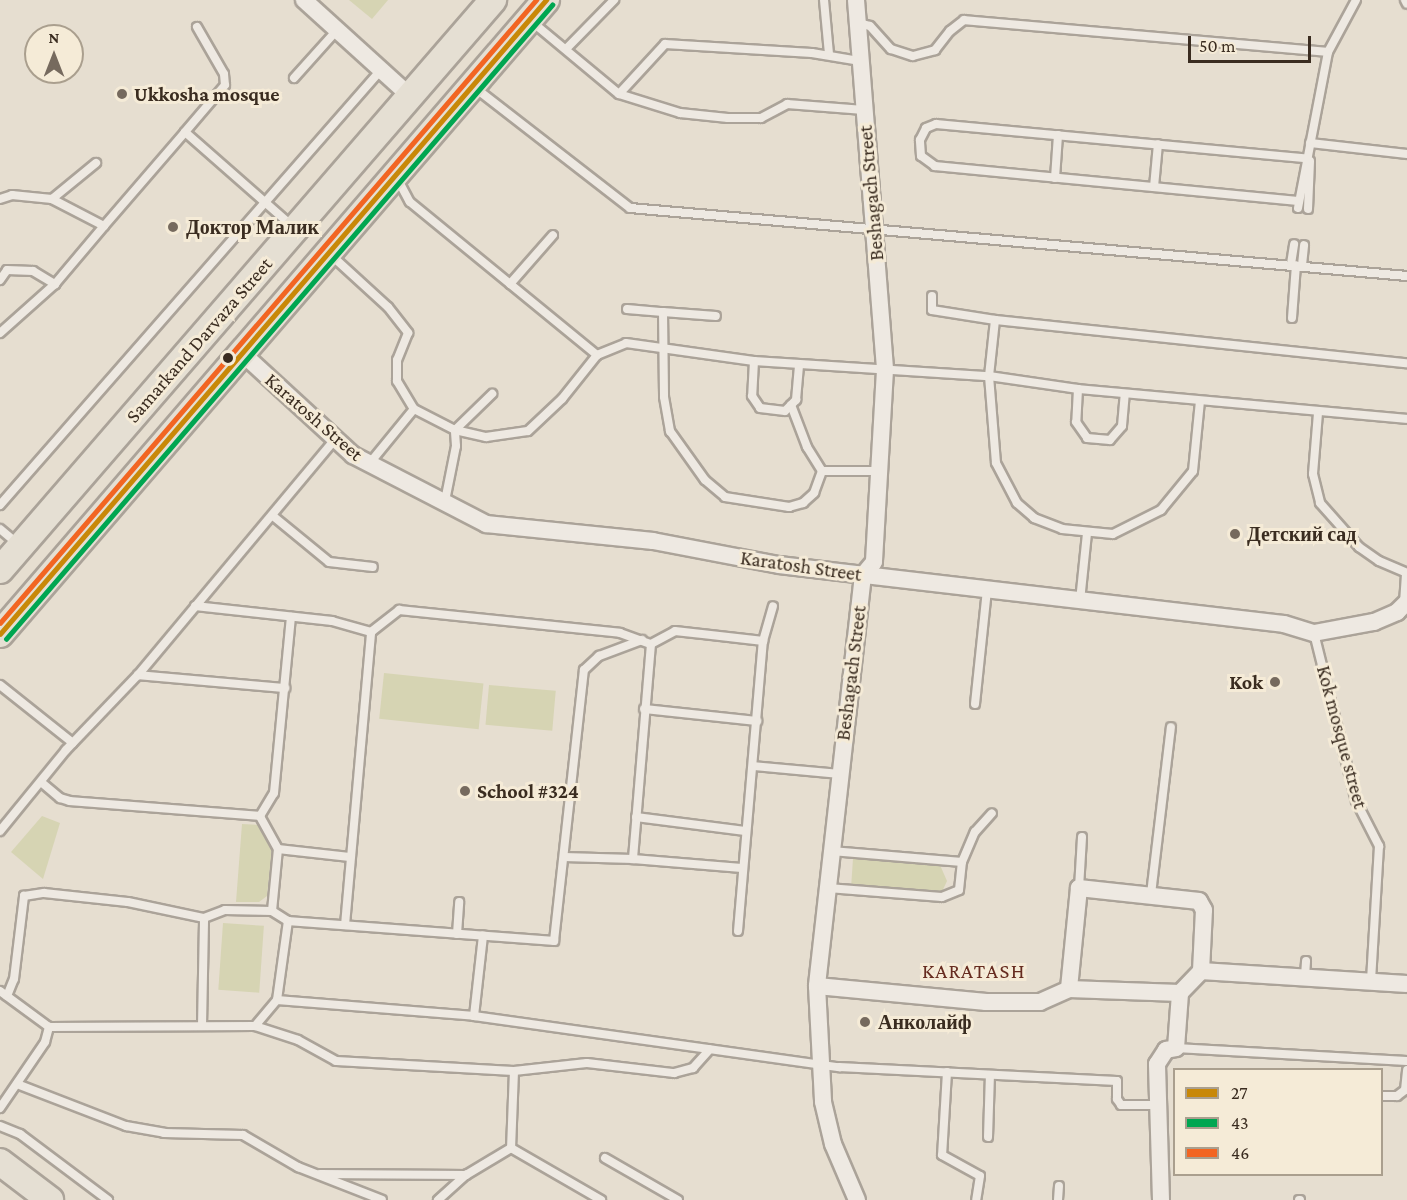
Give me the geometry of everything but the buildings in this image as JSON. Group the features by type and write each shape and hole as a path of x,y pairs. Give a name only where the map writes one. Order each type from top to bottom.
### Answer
{"main road":[{"name":"Samarkand Darvaza Street","path":"0,570 493,0"},
{"name":"Samarkand Darvaza Street","path":"0,634 546,0"},
{"path":"364,149 396,175"},
{"path":"0,1162 50,1200"}],"street":[{"path":"304,0 410,96"},
{"name":"Beshagach Street","path":"856,0 885,370 874,562 863,575 838,774 817,986 819,1062 833,1144 857,1200"},
{"name":"Karatosh Street","path":"242,353 335,439 369,465 445,501 486,524 653,541 779,565 1284,624 1314,633 1374,622 1405,604"},
{"path":"1069,989 1079,888 1199,901 1204,910 1201,971 1180,993 1176,1048 1166,1050 1157,1064 1161,1200"},
{"path":"1201,971 1305,969 1371,981 1407,984"},
{"path":"817,986 986,1002 1040,1002 1069,989 1180,993"}],"lane":[{"path":"566,49 614,0"},
{"path":"824,0 828,54"},
{"path":"1306,158 936,124 926,128 920,140 921,156 935,166 1154,187 1298,204 1328,52 1356,0"},
{"path":"1405,0 1407,4"},
{"path":"529,20 619,94 680,113 728,118 761,118 788,104 864,110"},
{"path":"856,22 870,26 891,49 913,56 935,50 964,20 1328,52"},
{"path":"0,333 55,284 225,85 224,74 197,27"},
{"path":"294,78 337,30"},
{"path":"619,94 665,45 828,54 860,61"},
{"path":"0,505 381,70"},
{"path":"472,85 630,208 1407,276"},
{"path":"185,132 295,229"},
{"path":"1055,178 1058,135"},
{"path":"1310,143 1407,154"},
{"path":"1308,209 1310,143"},
{"path":"1154,187 1158,144"},
{"path":"52,199 96,164"},
{"path":"396,175 410,202 597,356"},
{"path":"0,199 12,195 52,199 104,226"},
{"path":"510,284 553,235"},
{"path":"1292,318 1296,265 1294,244"},
{"path":"1296,265 1304,245"},
{"path":"328,253 388,307 408,333 397,360 397,381 414,409 455,430 486,437 528,431 562,399 597,356 626,344 754,361 989,376 1125,394 1318,413 1407,419"},
{"path":"0,280 7,270 33,271 55,284"},
{"path":"932,296 932,310 995,320 1407,363"},
{"path":"627,309 716,316"},
{"path":"663,312 664,397 670,431 705,480 725,497 789,507 803,503 814,493 822,471"},
{"path":"995,320 989,376 996,463 1017,503 1034,518 1062,529 1087,533 1127,530 1161,510 1193,471 1200,401"},
{"path":"754,361 752,396 760,408 785,411 796,400 799,365"},
{"path":"1078,389 1076,422 1087,438 1110,440 1122,426 1125,394"},
{"path":"445,501 455,430 492,394"},
{"path":"791,405 807,447 822,471"},
{"path":"369,465 414,409"},
{"path":"1318,413 1313,474 1320,503 1359,547 1406,573 1405,604"},
{"path":"0,831 73,743 138,675 335,439"},
{"path":"822,471 879,471"},
{"path":"273,516 329,562 373,567"},
{"path":"0,529 21,546"},
{"path":"1080,601 1087,533"},
{"path":"975,704 987,590"},
{"path":"195,606 332,621 371,632"},
{"path":"738,931 745,831 764,641 773,606"},
{"path":"345,925 371,632 399,610 620,633 646,642"},
{"path":"260,816 274,793 291,616"},
{"path":"710,1049 693,1068 674,1073 587,1063 514,1071 336,1061 298,1040 255,1026 49,1027 3,993 14,979 24,897 44,893 129,902 204,918 225,910 272,911 288,921 554,941 584,670 599,656 675,631 764,641"},
{"name":"Kok mosque street","path":"1314,633 1356,801 1379,846 1371,981"},
{"path":"633,859 644,709 646,642"},
{"path":"138,675 285,688"},
{"path":"0,685 73,743"},
{"path":"644,709 757,721"},
{"path":"1151,894 1171,727"},
{"path":"753,766 838,774"},
{"path":"41,782 70,801 260,816"},
{"path":"828,888 942,897 959,890 962,862 975,832 992,813"},
{"path":"260,816 278,849 272,911"},
{"path":"636,817 745,831"},
{"path":"1079,888 1082,837"},
{"path":"278,849 350,857"},
{"path":"831,851 962,862"},
{"path":"564,857 633,859 742,868"},
{"path":"457,934 459,902"},
{"path":"202,1026 204,918"},
{"path":"255,1026 277,1000 288,921"},
{"path":"474,1016 483,936"},
{"path":"277,1000 474,1016 819,1062 990,1075 1117,1081 1117,1099 1121,1104 1158,1105"},
{"path":"0,1108 45,1042 49,1027"},
{"path":"1176,1048 1407,1061"},
{"path":"1383,1096 1397,1096 1405,1090 1407,1070"},
{"path":"511,1148 514,1071"},
{"path":"946,1072 942,1155 980,1176 976,1200"},
{"path":"988,1137 990,1075"},
{"path":"17,1084 126,1126 164,1132 243,1135 298,1167 382,1200"},
{"path":"0,1126 20,1134 108,1200"},
{"path":"438,1200 466,1174 511,1148"},
{"path":"511,1148 601,1200"},
{"path":"605,1158 678,1200"},
{"path":"316,1174 466,1174"},
{"path":"1058,1200 1059,1186"}],"shaded area":[{"path":"349,0 388,0 372,19"},
{"path":"384,673 483,683 479,729 379,719"},
{"path":"489,685 556,691 552,731 486,725"},
{"path":"42,816 60,823 43,879 11,852"},
{"path":"242,824 259,825 272,848 267,896 259,902 236,902"},
{"path":"853,858 940,865 947,881 940,896 851,889"},
{"path":"223,923 264,926 259,993 218,990"}],"transit line":[{"name":"46","path":"0,623 536,0"},
{"name":"27","path":"0,634 546,0"},
{"name":"43","path":"6,639 552,5"}],"place":[{"name":"Ukkosha mosque","path":"122,94"},
{"name":"Доктор Малик","path":"173,227"},
{"name":"Детский сад","path":"1235,534"},
{"name":"Kok","path":"1275,682"},
{"name":"School #324","path":"465,791"},
{"name":"Анколайф","path":"865,1022"}],"district":[{"name":"KARATASH","path":"974,971"}]}
